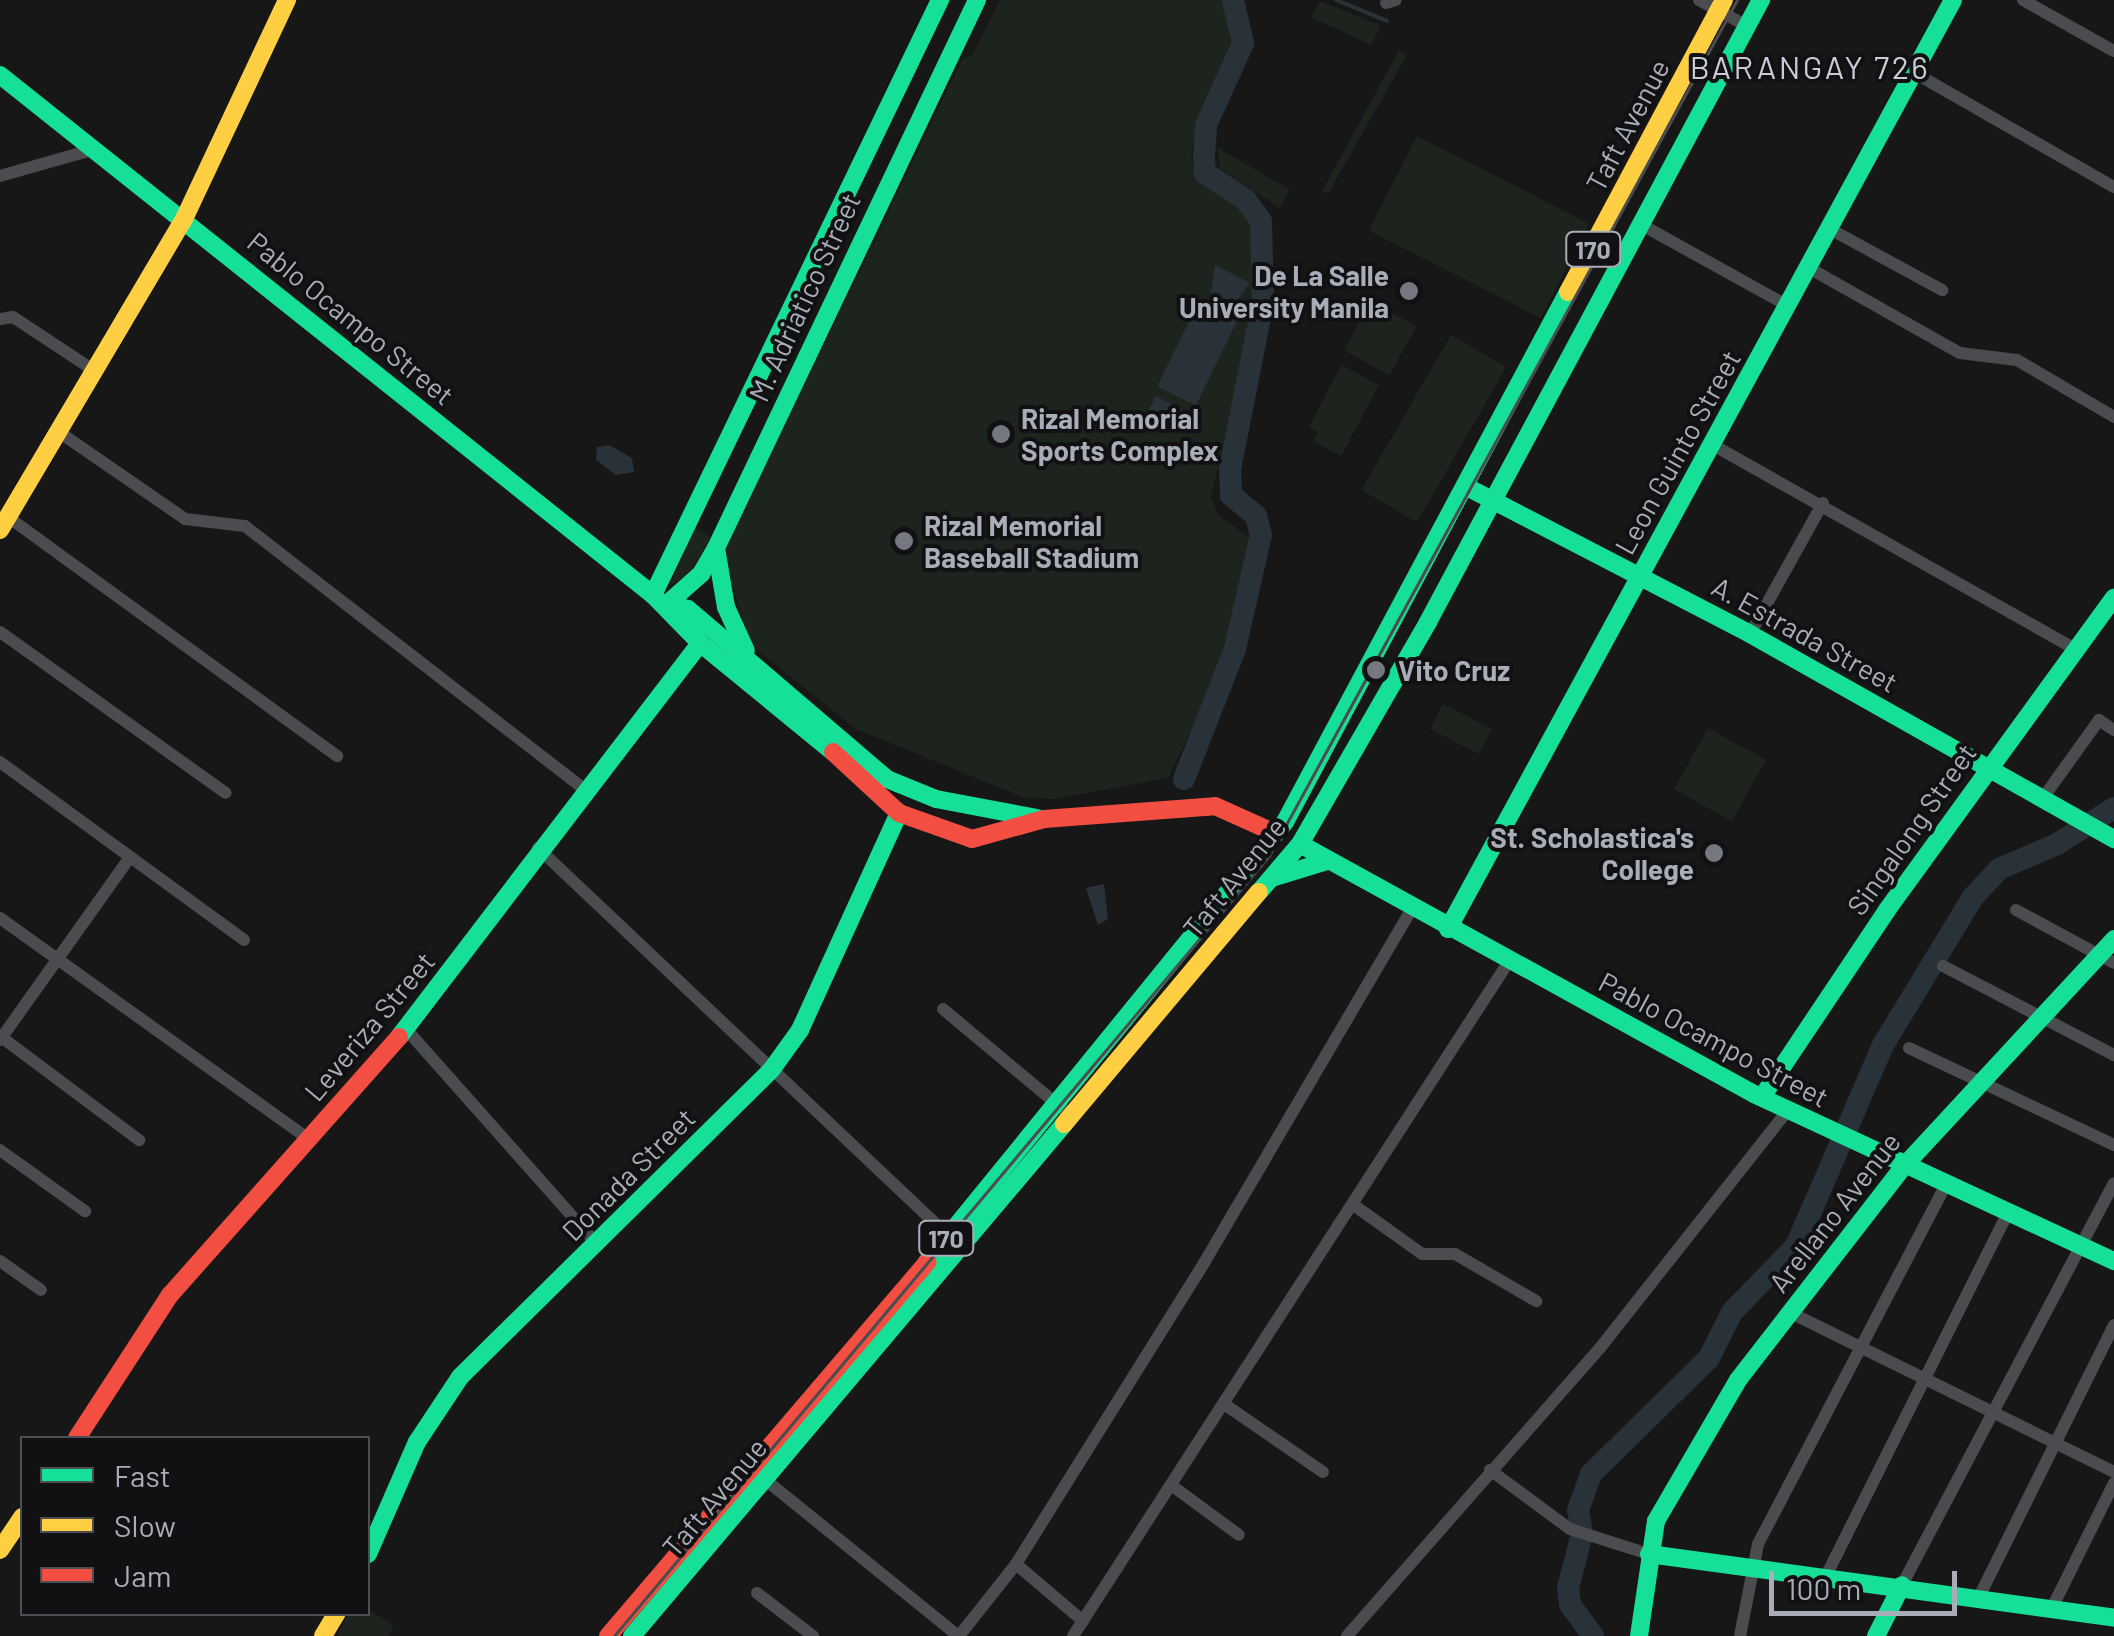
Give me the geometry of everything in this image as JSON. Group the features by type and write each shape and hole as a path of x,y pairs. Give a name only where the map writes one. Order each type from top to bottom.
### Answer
{"main road":[{"path":"4,523 184,219 287,0"},
{"name":"M. Adriatico Street","path":"660,600 940,0"},
{"name":"M. Adriatico Street","path":"660,600 701,574 716,548 977,0"},
{"name":"Taft Avenue","path":"608,1636 758,1473 1300,844 1492,501 1761,0"},
{"name":"Leon Guinto Street","path":"1448,930 1953,0"},
{"name":"Taft Avenue","path":"1066,1111 1274,833 1466,486 1721,5"},
{"name":"Pablo Ocampo Street","path":"0,75 660,600 700,644 786,709 899,813 972,838 1044,819 1215,806 1274,833"},
{"path":"1568,294 1596,306"},
{"name":"A. Estrada Street","path":"1466,486 1750,634 2107,835"},
{"path":"716,548 726,606 751,660"},
{"name":"Singalong Street","path":"1762,1097 1989,766 2114,598"},
{"name":"Pablo Ocampo Street","path":"660,600 688,609 887,779 975,807 1044,819"},
{"name":"Leveriza Street","path":"77,1436 170,1295 406,1028 538,848 700,644"},
{"path":"882,799 887,779"},
{"path":"972,838 975,807"},
{"name":"Donada Street","path":"370,1550 435,1409 486,1348 598,1245 772,1069 800,1030 899,813"},
{"name":"Pablo Ocampo Street","path":"1300,844 1448,930 1762,1097 2114,1261"},
{"path":"1266,882 1327,861"},
{"name":"Arellano Avenue","path":"1639,1636 1656,1521 1691,1456 1789,1312 1904,1165 1976,1082 2036,1016 2106,959 2114,939"},
{"name":"Taft Avenue","path":"632,1636 758,1473"},
{"path":"0,1550 20,1521"},
{"path":"1649,1554 1902,1585 1977,1601 2114,1618"},
{"path":"1876,1636 1902,1585"}],"street":[{"path":"1699,0 1721,5 1747,26"},
{"path":"2023,0 2114,51"},
{"path":"1913,72 2114,187"},
{"path":"0,176 94,149"},
{"path":"1642,225 1788,306"},
{"path":"1830,229 1942,290"},
{"path":"1810,268 1960,352 2017,360 2114,417"},
{"path":"0,319 13,317 95,370"},
{"path":"59,432 185,519 245,526 585,790"},
{"path":"1713,444 2076,650"},
{"path":"1750,634 1823,503"},
{"path":"4,523 338,756"},
{"path":"0,632 226,793"},
{"path":"2044,798 2099,720 2114,730"},
{"path":"0,762 244,940"},
{"path":"538,848 954,1242"},
{"path":"130,856 1,1037 139,1140"},
{"path":"758,1473 958,1636 1016,1564 1214,1247 1412,910"},
{"path":"2016,910 2106,959"},
{"path":"0,918 310,1140"},
{"path":"1073,1636 1509,961"},
{"path":"1944,966 2114,1055"},
{"path":"943,1009 1066,1111"},
{"path":"406,1028 598,1245"},
{"path":"1908,1048 2114,1146"},
{"path":"1347,1636 1600,1348 1788,1110"},
{"path":"0,1150 85,1211"},
{"path":"1902,1585 2114,1182"},
{"path":"1740,1636 1751,1566 1946,1184"},
{"path":"1354,1206 1422,1254 1456,1254 1536,1301"},
{"path":"1826,1576 2008,1213"},
{"path":"0,1261 41,1290"},
{"path":"1789,1312 1859,1351 2114,1472"},
{"path":"1977,1601 2114,1325"},
{"path":"1224,1404 1323,1472"},
{"path":"1490,1470 1570,1529 1608,1546 1649,1554"},
{"path":"2052,1608 2114,1483"},
{"path":"1171,1485 1239,1535"},
{"path":"1016,1564 1084,1621"},
{"path":"758,1594 813,1636"}],"shaded area":[{"name":"Rizal Memorial Sports Complex","path":"1000,0 1223,0 1233,25 1229,50 1191,151 1193,168 1254,211 1256,307 1211,497 1219,516 1252,539 1238,607 1207,697 1168,778 1055,799 1023,797 856,729 751,645 722,554 963,58 971,57"},
{"path":"1320,1 1381,26 1371,45 1311,17"},
{"path":"1399,50 1407,55 1328,194 1322,191"},
{"path":"1417,136 1589,224 1541,318 1369,230"},
{"path":"1217,147 1290,190 1280,208 1220,169"},
{"path":"1215,265 1250,283 1236,302 1211,294"},
{"path":"1371,301 1416,326 1389,375 1344,350"},
{"path":"1198,303 1237,322 1196,405 1157,387"},
{"path":"1451,335 1506,367 1417,522 1362,490"},
{"path":"1341,365 1379,385 1341,456 1313,441 1318,432 1309,427"},
{"path":"1156,396 1195,417 1187,431 1148,410"},
{"path":"609,445 632,458 634,472 616,475 596,460 597,447"},
{"path":"695,528 711,537 691,573 669,586"},
{"path":"1443,704 1492,729 1479,754 1430,729"},
{"path":"1708,728 1766,760 1732,821 1674,789"},
{"path":"1104,884 1108,919 1098,925 1086,888"},
{"path":"370,1610 394,1626 388,1636 337,1636 347,1616 370,1616"}],"waterway":[{"path":"1184,779 1235,649 1261,535 1256,516 1231,495 1230,469 1263,303 1261,221 1246,200 1205,173 1204,157 1206,125 1243,43 1233,0"},
{"path":"1336,0 1387,21"},
{"path":"1593,1636 1570,1604 1568,1588 1582,1534 1578,1510 1591,1474 1709,1358 1732,1312 1796,1246 1883,1045 1973,897 1999,869 2057,844 2114,808"}],"tram line":[{"path":"614,1636 1269,856 1737,0"}],"traffic: fast":[{"path":"653,595 940,0"},
{"path":"666,605 701,574 716,548 977,0"},
{"path":"1259,892 1300,844 1428,622 1761,0"},
{"path":"1448,929 1953,0"},
{"path":"0,75 653,595 700,643 833,752"},
{"path":"927,1262 1285,822 1568,292"},
{"path":"1465,486 1750,634 2114,839"},
{"path":"716,548 726,607 746,651"},
{"path":"1762,1097 1887,910 2114,598"},
{"path":"666,605 688,609 887,779 936,799 1037,818"},
{"path":"399,1037 700,643"},
{"path":"370,1549 417,1442 460,1377 772,1069 800,1030 899,813"},
{"path":"1300,844 1754,1094 2114,1261"},
{"path":"1272,878 1327,861"},
{"path":"1639,1636 1656,1521 1738,1380 1905,1165 2114,939"},
{"path":"632,1636 1064,1124"},
{"path":"1649,1554 2114,1618"},
{"path":"1876,1636 1902,1585"}],"traffic: slow":[{"path":"0,530 184,219 287,0"},
{"path":"1568,292 1724,0"},
{"path":"1064,1124 1259,892"},
{"path":"0,1550 20,1520"},
{"path":"323,1636 335,1616"}],"traffic: jam":[{"path":"833,752 899,813 972,839 1044,819 1215,806 1275,833"},
{"path":"78,1436 170,1295 399,1037"},
{"path":"608,1636 927,1262"}],"place":[{"name":"De La Salle University Manila","path":"1409,291"},
{"name":"Rizal Memorial Sports Complex","path":"1001,434"},
{"name":"Rizal Memorial Baseball Stadium","path":"904,541"},
{"name":"Vito Cruz","path":"1376,670"},
{"name":"St. Scholastica's College","path":"1714,853"}],"district":[{"name":"BARANGAY 726","path":"1810,66"}]}
